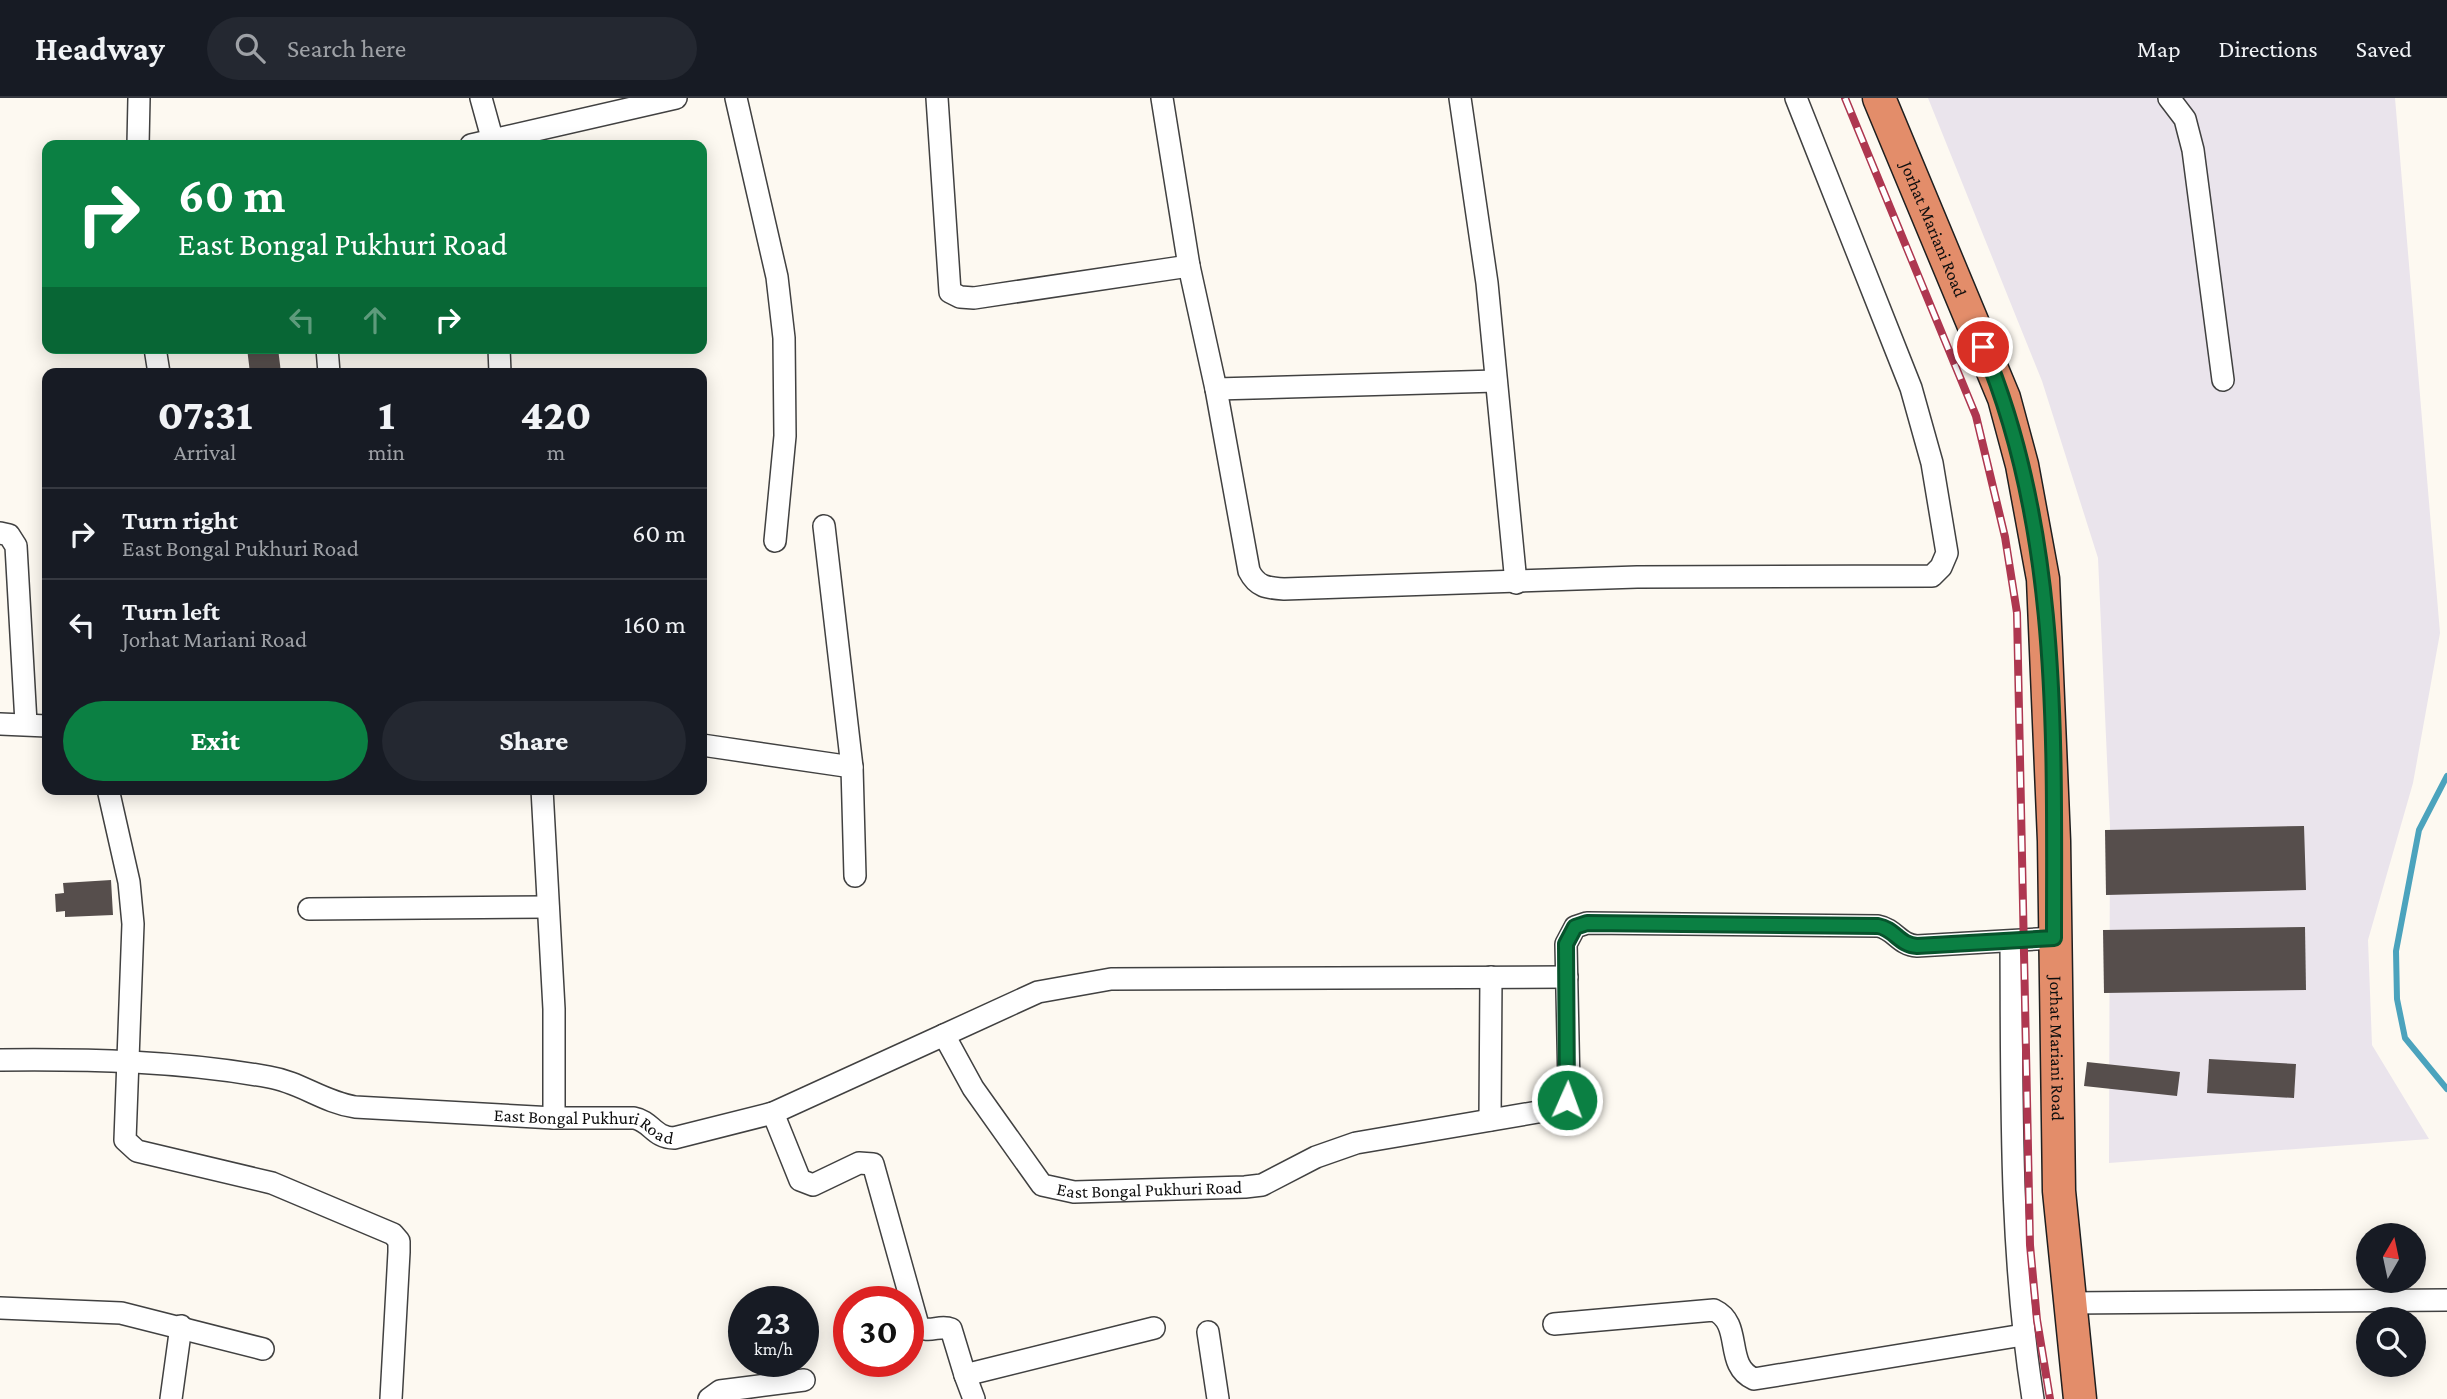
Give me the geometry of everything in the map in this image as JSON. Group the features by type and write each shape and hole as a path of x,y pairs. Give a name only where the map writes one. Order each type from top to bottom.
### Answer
{"highway":[{"name":"Jorhat Mariani Road","path":"1879,98 2004,398 2022,465 2043,579 2048,652 2059,1191 2080,1399"}],"street":[{"path":"138,140 139,98"},
{"path":"481,98 493,140"},
{"path":"506,140 676,98"},
{"path":"736,98 777,277 784,338 785,436 775,541"},
{"path":"937,98 950,292 960,297 974,298 1189,265"},
{"path":"1162,98 1189,265 1216,389 1249,571 1255,582 1265,588 1284,589 1637,577 1932,576 1941,567 1947,553 1946,538 1932,463 1911,388 1796,98"},
{"path":"1460,98 1487,283 1516,583"},
{"path":"2169,98 2185,119 2193,150 2223,380"},
{"path":"1216,389 1496,381"},
{"path":"824,526 852,767 855,876"},
{"path":"0,533 9,535 16,546 37,725 0,724"},
{"path":"707,746 852,767"},
{"path":"109,795 132,902 123,1129 130,1147 272,1183 393,1234 398,1241 399,1252 391,1399"},
{"path":"542,795 554,1009 554,1118"},
{"path":"309,909 548,907"},
{"name":"East Bongal Pukhuri Road","path":"0,1060 126,1060 272,1077 339,1104 554,1118 634,1118 645,1121 661,1137 674,1138 773,1113 944,1035 974,1088 1042,1185 1056,1190 1208,1189 1262,1185 1316,1157 1348,1145 1561,1108 1567,1100 1566,944 1569,933 1575,927 1587,923 1878,926 1889,929 1909,946 2054,938"},
{"path":"2011,941 2012,1188 2023,1335 2033,1399"},
{"path":"944,1035 1038,992 1111,979 1567,976"},
{"path":"1490,1120 1491,977"},
{"path":"773,1113 800,1180 806,1184 813,1185 859,1163 873,1164 918,1325 929,1330 944,1327 951,1329 974,1399"},
{"path":"2069,1303 2447,1300"},
{"path":"0,1308 94,1309 181,1326 263,1349"},
{"path":"1553,1324 1714,1310 1724,1314 1731,1325 1737,1363 1743,1374 1754,1379 2023,1335"},
{"path":"172,1399 181,1326"},
{"path":"965,1375 1154,1328"},
{"path":"1208,1332 1217,1399"},
{"path":"709,1399 711,1394 720,1391 804,1380"}],"shaded area":[{"path":"1928,98 2395,98 2440,633 2413,783 2368,940 2372,1045 2429,1139 2109,1163 2110,826 2098,558 2042,381"}],"building":[{"path":"248,354 279,354 280,368 249,368"},
{"path":"2304,826 2306,890 2106,895 2105,830"},
{"path":"111,880 113,915 65,917 65,911 56,912 55,894 64,893 63,883"},
{"path":"2305,927 2306,990 2104,993 2103,930"},
{"path":"2209,1059 2296,1064 2294,1098 2207,1093"},
{"path":"2087,1062 2180,1072 2177,1096 2084,1086"}],"waterway":[{"path":"2447,776 2419,830 2396,951 2397,999 2405,1038 2447,1089"}],"railway":[{"path":"1845,98 1976,416 2005,537 2017,613 2030,1245 2037,1320 2050,1399"}],"route":[{"path":"1567,1100 1566,944 1569,933 1575,927 1587,923 1878,926 1889,929 1903,944 1909,946 2054,938 2051,737 2043,579 2022,465 2004,398 1983,347"}]}
